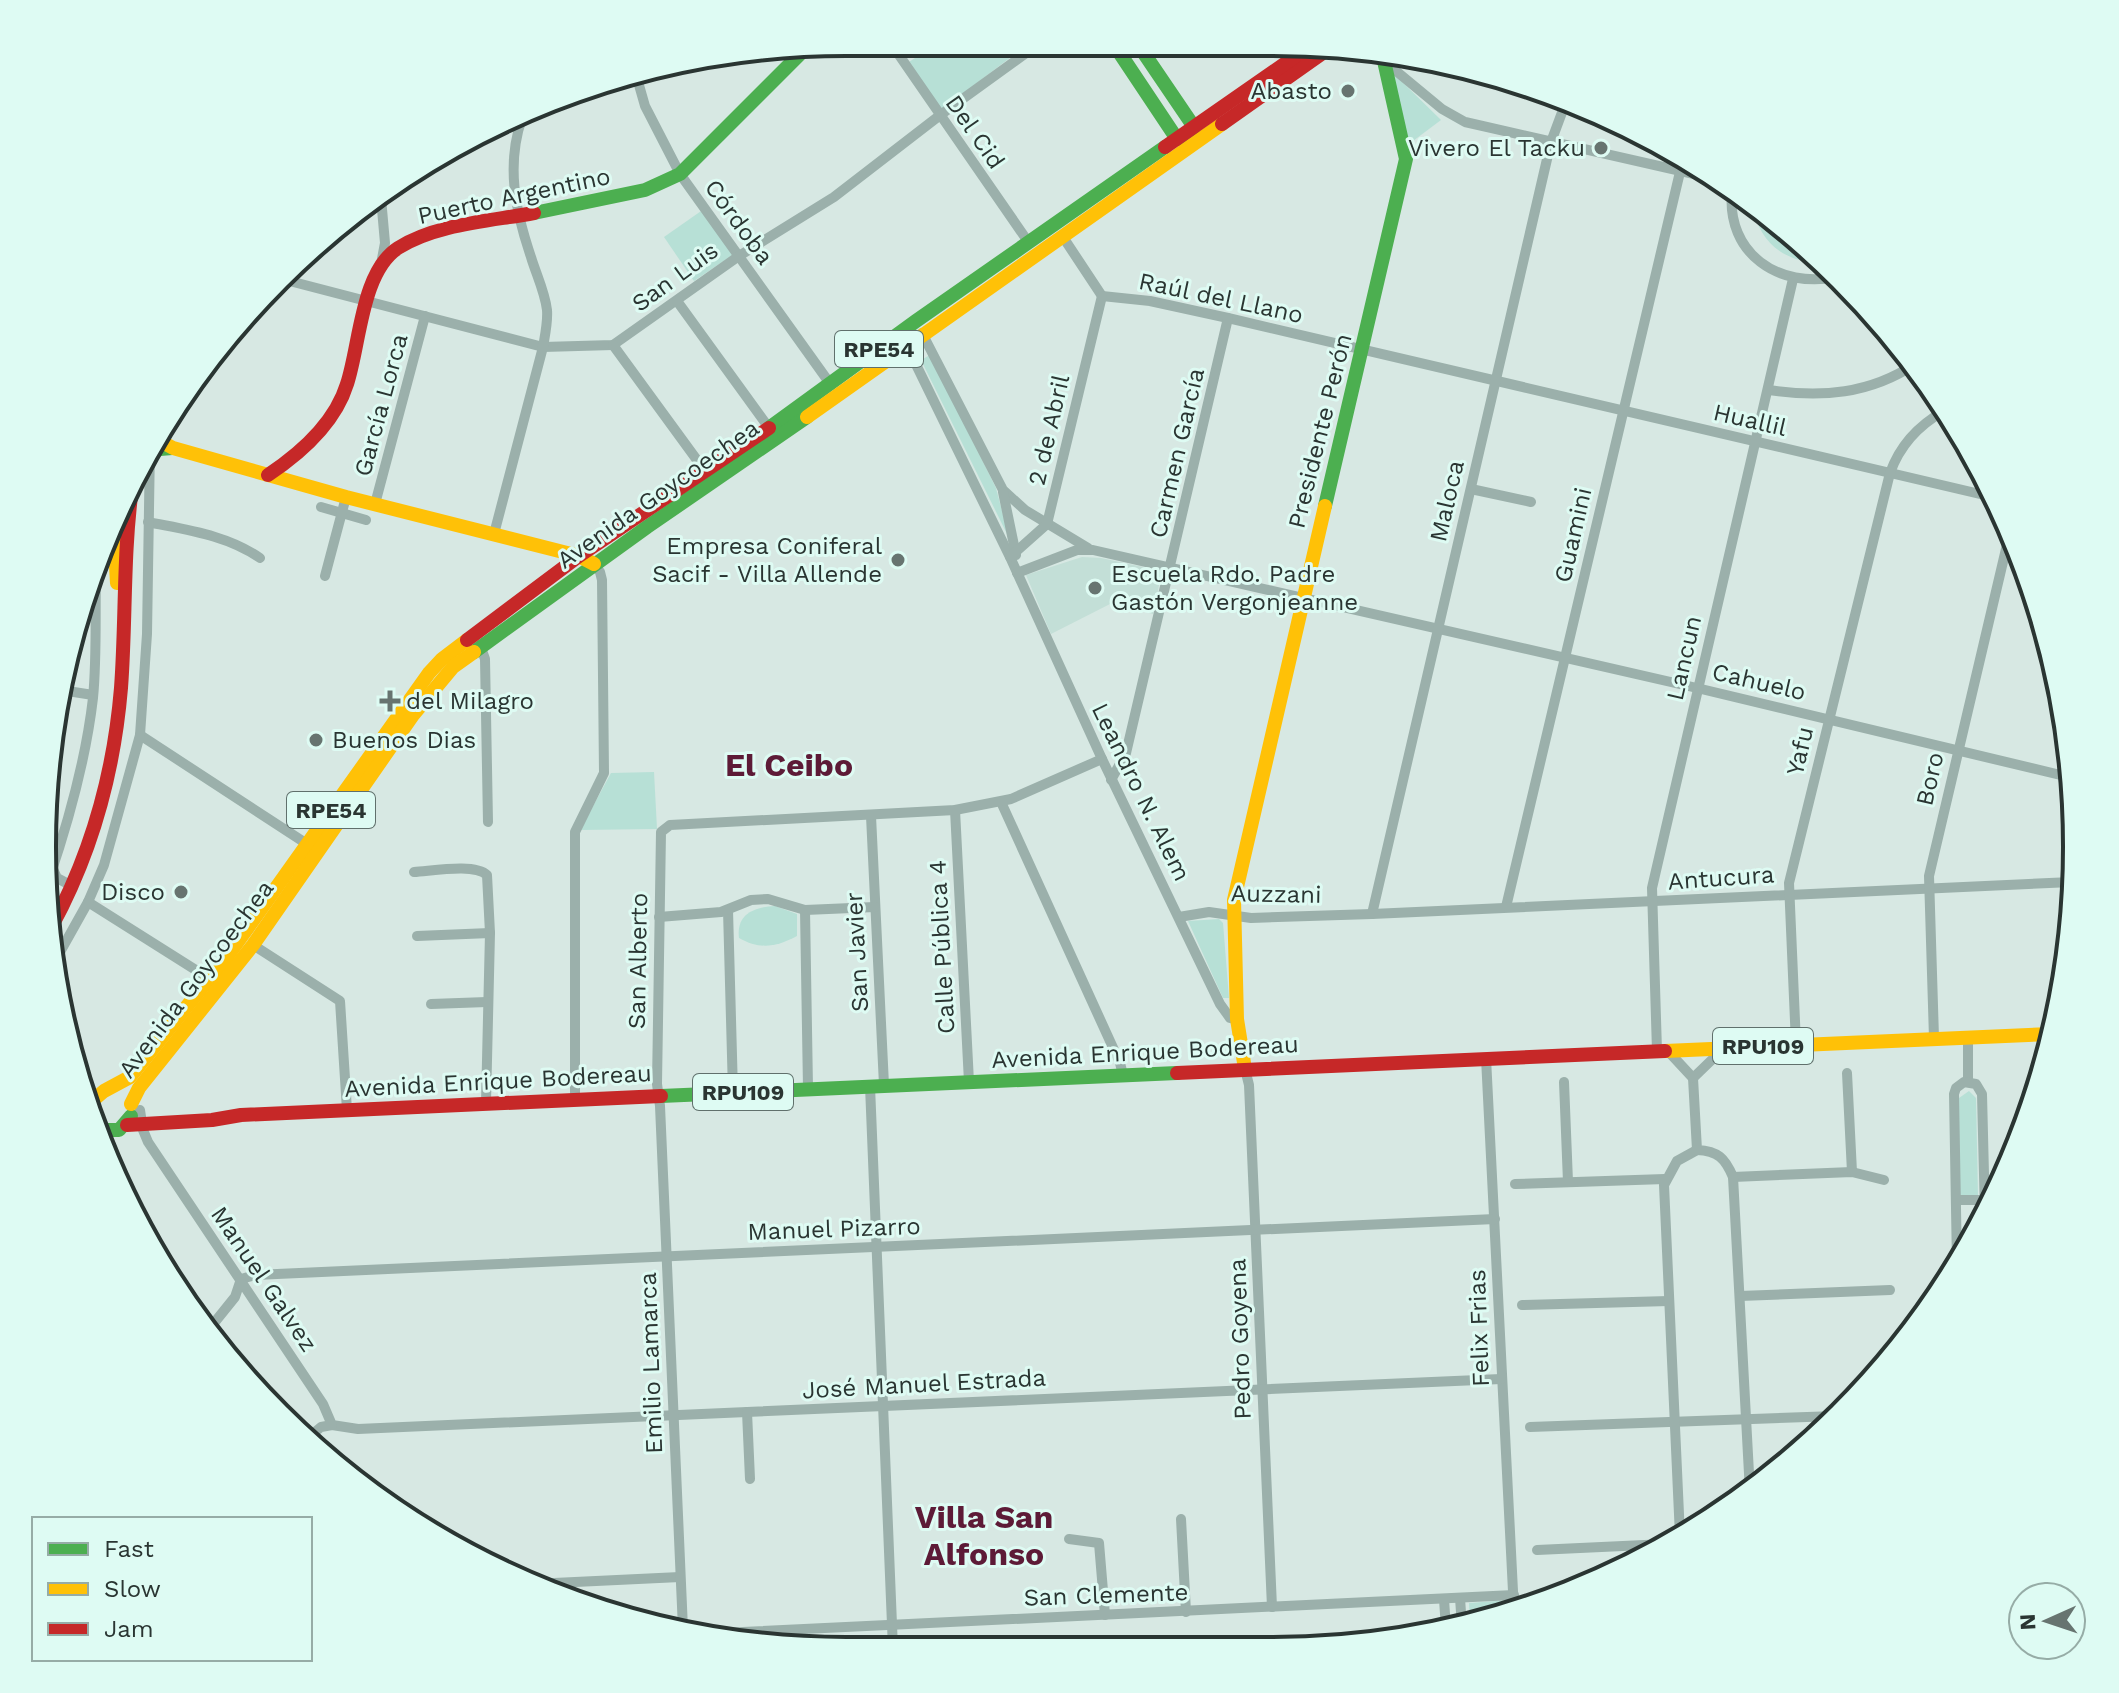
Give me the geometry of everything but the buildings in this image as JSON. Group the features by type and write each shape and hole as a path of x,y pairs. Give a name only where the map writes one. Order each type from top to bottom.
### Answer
{"main road":[{"path":"1124,56 1190,138"},
{"path":"1144,56 1190,138"},
{"name":"Avenida Goycoechea","path":"920,328 1063,237 1296,57"},
{"name":"Puerto Argentino","path":"380,267 388,256 414,240 504,217 645,190 680,174 796,58"},
{"name":"Avenida Goycoechea","path":"121,1105 139,1088 253,945 429,693 453,667 594,564 907,346 920,328 1029,243 1314,58"},
{"name":"Presidente Perón","path":"1245,1069 1240,1053 1232,916 1235,891 1406,159 1383,64"},
{"path":"268,475 307,445 330,418 347,385 380,267"},
{"name":"Avenida Goycoechea","path":"121,1105 130,1077 210,979 429,673 455,648 579,556 831,385 907,346"},
{"path":"165,447 579,556 594,564"},
{"path":"59,911 72,886 99,806 115,735 121,687 131,513"},
{"path":"115,547 121,687"},
{"name":"Avenida Enrique Bodereau","path":"95,1091 121,1105 155,1114 215,1111 241,1115 2040,1034"},
{"name":"RPE54","path":"108,1127 121,1105"}],"street":[{"name":"Del Cid","path":"899,56 1029,243"},
{"name":"San Luis","path":"613,345 739,256 834,197 1021,56"},
{"path":"1391,65 1459,120 1686,173"},
{"name":"Córdoba","path":"639,84 645,106 680,174 831,385"},
{"name":"Maloca","path":"1372,914 1494,381 1551,142 1562,111"},
{"path":"494,534 543,347 547,307 519,216 512,165 519,128"},
{"name":"Guamini","path":"1506,907 1680,172"},
{"path":"1732,204 1733,217 1748,250 1776,273 1793,279 1822,280"},
{"path":"380,267 385,243 382,207"},
{"name":"Raúl del Llano","path":"1063,237 1102,296 1150,301 1494,381"},
{"name":"Lancun","path":"1662,1050 1651,902 1697,688 1793,279"},
{"path":"294,282 543,347 613,345 705,471"},
{"name":"2 de Abril","path":"1013,554 1047,524 1102,296"},
{"path":"677,301 769,428"},
{"name":"García Lorca","path":"375,504 425,316"},
{"name":"Carmen García","path":"1111,780 1126,753 1228,318"},
{"name":"Leandro N. Alem","path":"920,328 1003,490 1047,524 1093,550"},
{"path":"907,346 931,350"},
{"name":"Leandro N. Alem","path":"907,346 1013,554"},
{"path":"1769,390 1800,395 1845,392 1904,370"},
{"name":"Huallil","path":"1494,381 1979,494"},
{"name":"Yafu","path":"1796,1044 1789,883 1895,457 1905,443 1936,417"},
{"path":"63,947 104,865 140,735 147,634 150,474"},
{"path":"1471,489 1531,502"},
{"name":"Leandro N. Alem","path":"1003,490 1017,573 1111,780 1220,1004 1230,1018 1238,1020"},
{"path":"325,576 346,497"},
{"path":"321,507 366,520"},
{"path":"148,522 221,538 243,546 260,558"},
{"path":"1017,573 1073,552 1093,550"},
{"name":"Cahuelo","path":"1093,550 1697,688 2059,775"},
{"name":"Boro","path":"1934,1038 1928,888 1957,751 2005,551"},
{"path":"575,1098 575,832 604,773 602,580 594,564"},
{"path":"56,856 79,778 93,695 95,601"},
{"path":"480,645 485,659 488,822"},
{"path":"71,692 93,695"},
{"path":"140,735 307,844"},
{"path":"871,816 955,810 1001,802 1102,759"},
{"path":"1001,802 1123,1075"},
{"name":"Calle Pública 4","path":"955,810 969,1082"},
{"name":"San Alberto","path":"659,1095 659,841 663,829 670,825 871,816"},
{"name":"San Javier","path":"871,816 875,907 877,1248 893,1637"},
{"path":"414,872 473,868 483,870 487,875 490,933 486,1103"},
{"path":"57,878 72,886"},
{"name":"Antucura","path":"1372,914 2062,882"},
{"path":"659,917 728,910 751,900 768,899 805,910 875,907"},
{"path":"88,902 210,979"},
{"path":"728,910 733,1092"},
{"path":"805,910 808,1088"},
{"name":"Auzzani","path":"1179,917 1209,912 1251,918 1372,914"},
{"path":"417,936 490,933"},
{"path":"253,945 340,1001 347,1110"},
{"path":"431,1004 487,1002"},
{"path":"1968,1037 1968,1082"},
{"path":"1693,1078 1725,1048"},
{"path":"1662,1050 1693,1078 1697,1150"},
{"name":"Felix Frias","path":"1486,1058 1514,1599"},
{"name":"Pedro Goyena","path":"1245,1069 1249,1085 1272,1607"},
{"path":"1847,1073 1852,1172"},
{"path":"1564,1082 1568,1182"},
{"path":"1957,1243 1954,1094 1960,1084 1968,1082 1976,1084 1982,1094 1984,1190"},
{"name":"Emilio Lamarca","path":"659,1095 682,1620"},
{"name":"Manuel Galvez","path":"121,1105 133,1129 148,1142"},
{"name":"Manuel Galvez","path":"121,1105 241,1279 323,1404 332,1425"},
{"path":"1679,1524 1665,1179 1677,1161 1697,1150 1718,1154 1725,1159 1733,1177 1749,1477"},
{"path":"1733,1177 1852,1172 1884,1180"},
{"path":"1515,1184 1665,1179"},
{"path":"1956,1200 1979,1200"},
{"name":"Manuel Pizarro","path":"241,1279 255,1275 1495,1219"},
{"path":"215,1322 235,1297 241,1279"},
{"path":"1740,1296 1890,1290"},
{"path":"1522,1305 1669,1301"},
{"name":"José Manuel Estrada","path":"332,1425 349,1429 1501,1379"},
{"path":"747,1412 750,1479"},
{"path":"1530,1427 1819,1417"},
{"path":"315,1432 332,1425"},
{"path":"1181,1519 1186,1612"},
{"path":"1069,1539 1099,1543 1105,1615"},
{"path":"1537,1550 1641,1545"},
{"path":"559,1583 680,1577"},
{"name":"San Clemente","path":"755,1631 1514,1595"},
{"path":"1460,1598 1461,1614"},
{"path":"1444,1599 1445,1618"}],"shaded area":[{"path":"918,56 1011,57 940,111 909,62"},
{"path":"1391,71 1441,120 1405,147"},
{"path":"704,209 734,254 694,281 664,237"},
{"path":"1757,222 1803,260 1776,248"},
{"path":"930,355 996,488 1009,538 921,360"},
{"name":"Escuela Rdo. Padre Gastón Vergonjeanne","path":"1082,557 1162,571 1153,614 1112,603 1051,634 1026,575"},
{"path":"654,772 657,829 580,830 611,773"},
{"path":"775,906 797,914 797,936 768,946 739,938 740,923 748,913"},
{"path":"1219,919 1223,923 1229,998 1223,998 1188,921"},
{"path":"1969,1091 1976,1098 1978,1196 1959,1196 1959,1098"},
{"path":"1510,1600 1469,1612 1469,1603"}],"traffic: fast":[{"path":"1122,56 1177,139 1185,138"},
{"path":"1146,56 1194,127 1190,136"},
{"path":"534,213 645,190 680,174 796,58"},
{"path":"1325,506 1406,159 1385,64"},
{"path":"769,428 1165,147"},
{"path":"474,652 807,417"},
{"path":"163,449 172,448"},
{"path":"661,1096 1177,1073"},
{"path":"109,1130 119,1130 131,1116"}],"traffic: slow":[{"path":"807,417 1222,124"},
{"path":"166,444 346,497 579,556 594,564"},
{"path":"1245,1069 1237,1019 1234,900 1325,506"},
{"path":"115,547 117,583"},
{"path":"97,1097 130,1077 229,954 429,673 467,640"},
{"path":"131,1104 139,1088 253,945 413,715 453,667 474,652"},
{"path":"1665,1051 2040,1034"}],"traffic: jam":[{"path":"1165,147 1295,57"},
{"path":"1222,124 1316,58"},
{"path":"268,475 315,436 342,398 369,291 386,259 398,248 429,234 464,224 534,213"},
{"path":"467,640 579,556 769,428"},
{"path":"59,911 90,840 113,750 121,688 129,516"},
{"path":"1177,1073 1665,1051"},
{"path":"127,1125 212,1120 241,1115 661,1096"}],"place":[{"name":"Abasto","path":"1348,91"},
{"name":"Vivero El Tacku","path":"1601,148"},
{"name":"Empresa Coniferal Sacif - Villa Allende","path":"898,560"},
{"name":"Escuela Rdo. Padre Gastón Vergonjeanne","path":"1095,588"},
{"name":"del Milagro","path":"390,701"},
{"name":"Buenos Dias","path":"316,740"},
{"name":"Disco","path":"181,892"}],"district":[{"name":"El Ceibo","path":"789,765"},
{"name":"Villa San Alfonso","path":"984,1536"}]}
